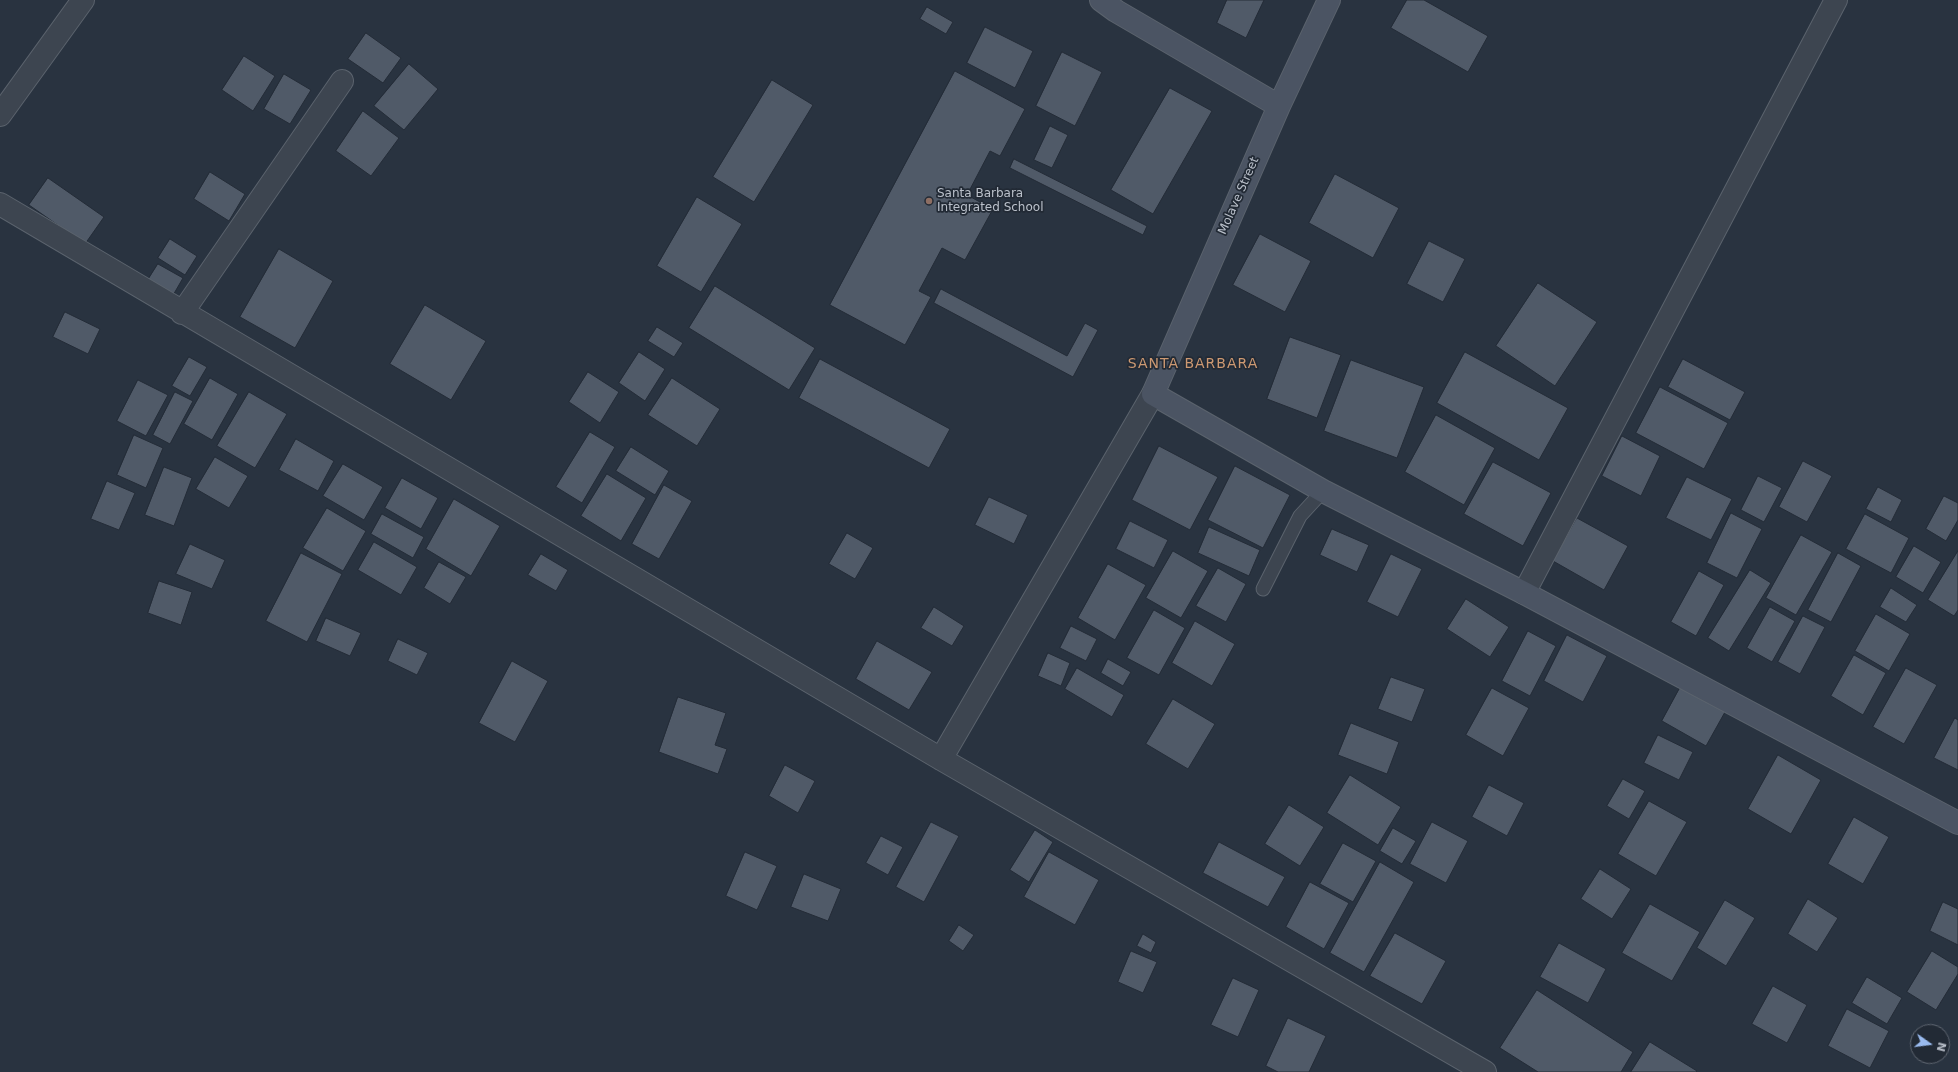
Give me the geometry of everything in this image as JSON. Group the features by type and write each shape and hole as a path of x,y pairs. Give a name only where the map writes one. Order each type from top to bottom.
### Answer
{"street":[{"path":"0,115 83,0"},
{"path":"1101,0 1116,11 1279,106"},
{"name":"Molave Street","path":"1153,394 1279,106 1329,0"},
{"path":"1524,593 1836,0"},
{"path":"182,312 342,81"},
{"path":"0,204 941,759 1485,1072"},
{"path":"941,759 1153,394 1323,492 1524,593 1958,823"}],"lane":[{"path":"1263,590 1300,516 1323,492"}],"building":[{"path":"1227,0 1264,0 1246,38 1217,23"},
{"path":"1407,0 1424,0 1488,36 1468,72 1391,28"},
{"path":"927,7 953,22 946,34 920,19"},
{"path":"985,27 1033,51 1015,88 967,63"},
{"path":"366,33 401,58 383,83 348,59"},
{"path":"1062,52 1102,72 1075,126 1036,106"},
{"path":"244,56 275,76 253,111 222,90"},
{"path":"409,64 438,89 404,130 374,106"},
{"path":"955,71 1025,109 1000,156 990,151 967,195 993,209 965,260 942,248 919,291 931,297 905,345 830,305"},
{"path":"284,74 311,90 290,124 264,109"},
{"path":"772,80 813,105 754,202 713,177"},
{"path":"1170,88 1212,111 1153,214 1111,190"},
{"path":"363,111 399,138 371,176 336,151"},
{"path":"1050,126 1068,135 1052,168 1034,160"},
{"path":"1014,159 1147,226 1143,235 1010,168"},
{"path":"210,172 245,194 229,221 194,199"},
{"path":"1335,174 1399,208 1373,258 1309,223"},
{"path":"48,178 104,217 85,244 29,205"},
{"path":"697,197 742,224 701,292 657,266"},
{"path":"1260,234 1311,261 1285,312 1233,285"},
{"path":"170,239 197,256 185,275 158,258"},
{"path":"1429,241 1465,259 1443,302 1407,284"},
{"path":"279,249 333,281 295,348 240,317"},
{"path":"158,264 183,278 172,297 146,283"},
{"path":"1538,283 1597,322 1555,386 1496,346"},
{"path":"715,286 815,348 789,390 689,328"},
{"path":"941,289 1067,356 1085,323 1098,330 1073,377 934,303"},
{"path":"425,305 486,341 451,400 390,364"},
{"path":"65,312 100,329 88,354 53,337"},
{"path":"657,327 683,343 674,357 648,341"},
{"path":"1290,337 1341,355 1317,418 1267,399"},
{"path":"639,352 665,369 645,401 619,383"},
{"path":"1465,352 1568,408 1539,460 1437,403"},
{"path":"189,357 207,367 190,396 172,386"},
{"path":"820,359 950,429 929,468 799,398"},
{"path":"1683,359 1745,392 1730,420 1668,387"},
{"path":"1351,360 1424,387 1397,458 1324,431"},
{"path":"588,372 619,392 600,423 569,402"},
{"path":"210,378 238,394 212,440 184,424"},
{"path":"672,378 720,409 697,446 648,415"},
{"path":"138,380 168,395 146,436 117,421"},
{"path":"1660,387 1728,423 1704,469 1636,433"},
{"path":"175,392 193,401 170,444 153,435"},
{"path":"249,392 287,414 255,468 217,446"},
{"path":"1436,415 1495,448 1464,505 1405,472"},
{"path":"590,432 615,447 582,503 556,487"},
{"path":"134,435 163,448 146,488 117,475"},
{"path":"1622,436 1660,456 1641,496 1602,476"},
{"path":"296,439 334,461 318,491 279,470"},
{"path":"1159,446 1218,477 1190,530 1132,500"},
{"path":"631,447 669,471 655,495 616,471"},
{"path":"215,457 248,476 229,508 196,489"},
{"path":"1803,461 1832,476 1807,522 1779,507"},
{"path":"1493,462 1551,493 1523,546 1464,514"},
{"path":"343,464 383,487 364,520 323,496"},
{"path":"1235,466 1290,495 1263,548 1208,520"},
{"path":"164,467 192,478 174,526 145,515"},
{"path":"607,474 646,498 621,541 581,516"},
{"path":"1758,476 1782,488 1764,522 1741,510"},
{"path":"1687,477 1732,499 1711,540 1666,518"},
{"path":"402,478 438,498 421,529 385,508"},
{"path":"107,481 135,493 119,530 91,519"},
{"path":"664,485 692,501 659,559 632,544"},
{"path":"1878,487 1902,500 1891,522 1866,509"},
{"path":"1944,496 1958,503 1958,520 1946,541 1926,529"},
{"path":"989,497 1028,515 1014,544 975,525"},
{"path":"454,499 500,526 471,576 426,549"},
{"path":"327,508 366,531 343,571 303,548"},
{"path":"1731,513 1762,529 1737,578 1707,563"},
{"path":"382,514 424,537 413,558 371,534"},
{"path":"1865,514 1909,538 1891,573 1846,549"},
{"path":"1577,518 1628,546 1604,590 1553,561"},
{"path":"1130,521 1168,540 1154,568 1116,549"},
{"path":"1209,527 1260,550 1249,576 1198,553"},
{"path":"1332,529 1369,545 1357,572 1320,555"},
{"path":"847,533 873,548 855,579 829,564"},
{"path":"1801,535 1832,552 1796,615 1766,598"},
{"path":"374,542 417,567 401,595 358,570"},
{"path":"190,544 225,560 212,589 176,574"},
{"path":"1914,546 1941,562 1923,593 1896,577"},
{"path":"1173,551 1208,571 1181,618 1146,598"},
{"path":"1958,551 1958,610 1954,616 1928,600"},
{"path":"301,553 342,574 307,642 266,621"},
{"path":"1838,553 1861,566 1831,622 1808,610"},
{"path":"541,554 568,570 556,591 528,575"},
{"path":"1391,554 1422,569 1398,617 1367,602"},
{"path":"439,562 466,577 450,604 424,588"},
{"path":"1108,564 1146,585 1115,640 1078,618"},
{"path":"1218,568 1246,584 1226,622 1196,606"},
{"path":"1750,570 1771,583 1729,651 1708,638"},
{"path":"1699,571 1724,585 1696,636 1671,622"},
{"path":"159,581 192,592 181,625 148,613"},
{"path":"1891,588 1917,605 1906,622 1880,607"},
{"path":"1466,599 1509,627 1490,657 1447,629"},
{"path":"934,607 964,626 952,646 921,628"},
{"path":"1770,607 1795,621 1772,662 1747,648"},
{"path":"1154,610 1185,628 1159,675 1127,658"},
{"path":"1876,614 1910,634 1889,671 1855,651"},
{"path":"1803,616 1825,627 1800,674 1778,662"},
{"path":"326,618 361,633 350,656 316,641"},
{"path":"1195,621 1235,644 1212,686 1172,663"},
{"path":"1071,626 1097,639 1086,661 1060,648"},
{"path":"1528,631 1556,646 1530,696 1502,681"},
{"path":"1567,635 1607,656 1583,702 1544,681"},
{"path":"398,639 428,653 417,675 388,661"},
{"path":"877,641 932,672 909,710 856,679"},
{"path":"1048,653 1070,663 1061,686 1038,676"},
{"path":"1854,655 1886,673 1863,715 1831,696"},
{"path":"1108,659 1131,672 1123,686 1101,673"},
{"path":"512,661 548,681 515,742 479,723"},
{"path":"1077,668 1124,695 1112,717 1065,689"},
{"path":"1906,668 1937,685 1904,744 1873,727"},
{"path":"1391,677 1425,689 1412,722 1378,709"},
{"path":"1681,686 1725,712 1706,746 1662,721"},
{"path":"1492,688 1529,708 1503,756 1466,735"},
{"path":"678,697 726,713 715,745 727,749 718,774 659,752"},
{"path":"1173,699 1215,724 1188,769 1146,744"},
{"path":"1955,718 1958,720 1958,770 1934,758"},
{"path":"1351,723 1399,742 1387,774 1338,755"},
{"path":"1658,735 1693,752 1679,780 1644,763"},
{"path":"1778,755 1821,780 1791,834 1748,809"},
{"path":"785,765 815,781 798,813 769,796"},
{"path":"1350,775 1401,807 1378,845 1327,813"},
{"path":"1623,779 1645,791 1629,819 1607,806"},
{"path":"1489,785 1524,803 1507,836 1472,817"},
{"path":"1649,801 1687,822 1656,876 1618,854"},
{"path":"1289,805 1324,827 1300,866 1265,844"},
{"path":"1854,817 1889,837 1863,884 1828,864"},
{"path":"931,822 959,836 924,902 896,887"},
{"path":"1432,822 1468,841 1446,883 1410,864"},
{"path":"1393,828 1416,841 1402,864 1380,851"},
{"path":"1035,830 1053,842 1029,882 1010,870"},
{"path":"881,836 903,847 888,875 866,863"},
{"path":"1219,842 1285,877 1268,907 1203,873"},
{"path":"1343,843 1376,861 1353,902 1320,884"},
{"path":"745,852 777,866 757,910 726,896"},
{"path":"1049,852 1099,880 1075,925 1024,897"},
{"path":"1380,862 1414,882 1364,972 1330,953"},
{"path":"1600,869 1631,889 1612,919 1581,899"},
{"path":"804,874 841,889 828,921 791,907"},
{"path":"1310,882 1349,903 1324,949 1286,927"},
{"path":"1808,899 1838,918 1817,952 1788,934"},
{"path":"1725,900 1755,918 1726,966 1697,948"},
{"path":"1943,902 1958,909 1958,945 1930,931"},
{"path":"1650,904 1700,932 1672,981 1622,953"},
{"path":"959,925 974,935 963,951 949,941"},
{"path":"1395,933 1446,961 1422,1004 1370,976"},
{"path":"1143,934 1156,942 1151,953 1137,946"},
{"path":"1559,943 1606,969 1588,1003 1540,977"},
{"path":"1131,951 1157,962 1143,993 1118,982"},
{"path":"1932,951 1958,967 1958,974 1936,1010 1907,992"},
{"path":"1867,977 1902,998 1887,1024 1852,1003"},
{"path":"1233,978 1259,990 1238,1037 1211,1025"},
{"path":"1773,986 1807,1005 1787,1043 1752,1024"},
{"path":"1537,990 1633,1052 1621,1072 1538,1072 1500,1048"},
{"path":"1847,1009 1889,1031 1870,1068 1828,1046"},
{"path":"1288,1018 1326,1036 1309,1072 1278,1072 1266,1066"},
{"path":"1650,1042 1697,1071 1631,1072"}],"place":[{"name":"Santa Barbara Integrated School","path":"929,201"}],"district":[{"name":"SANTA BARBARA","path":"1193,364"}]}
